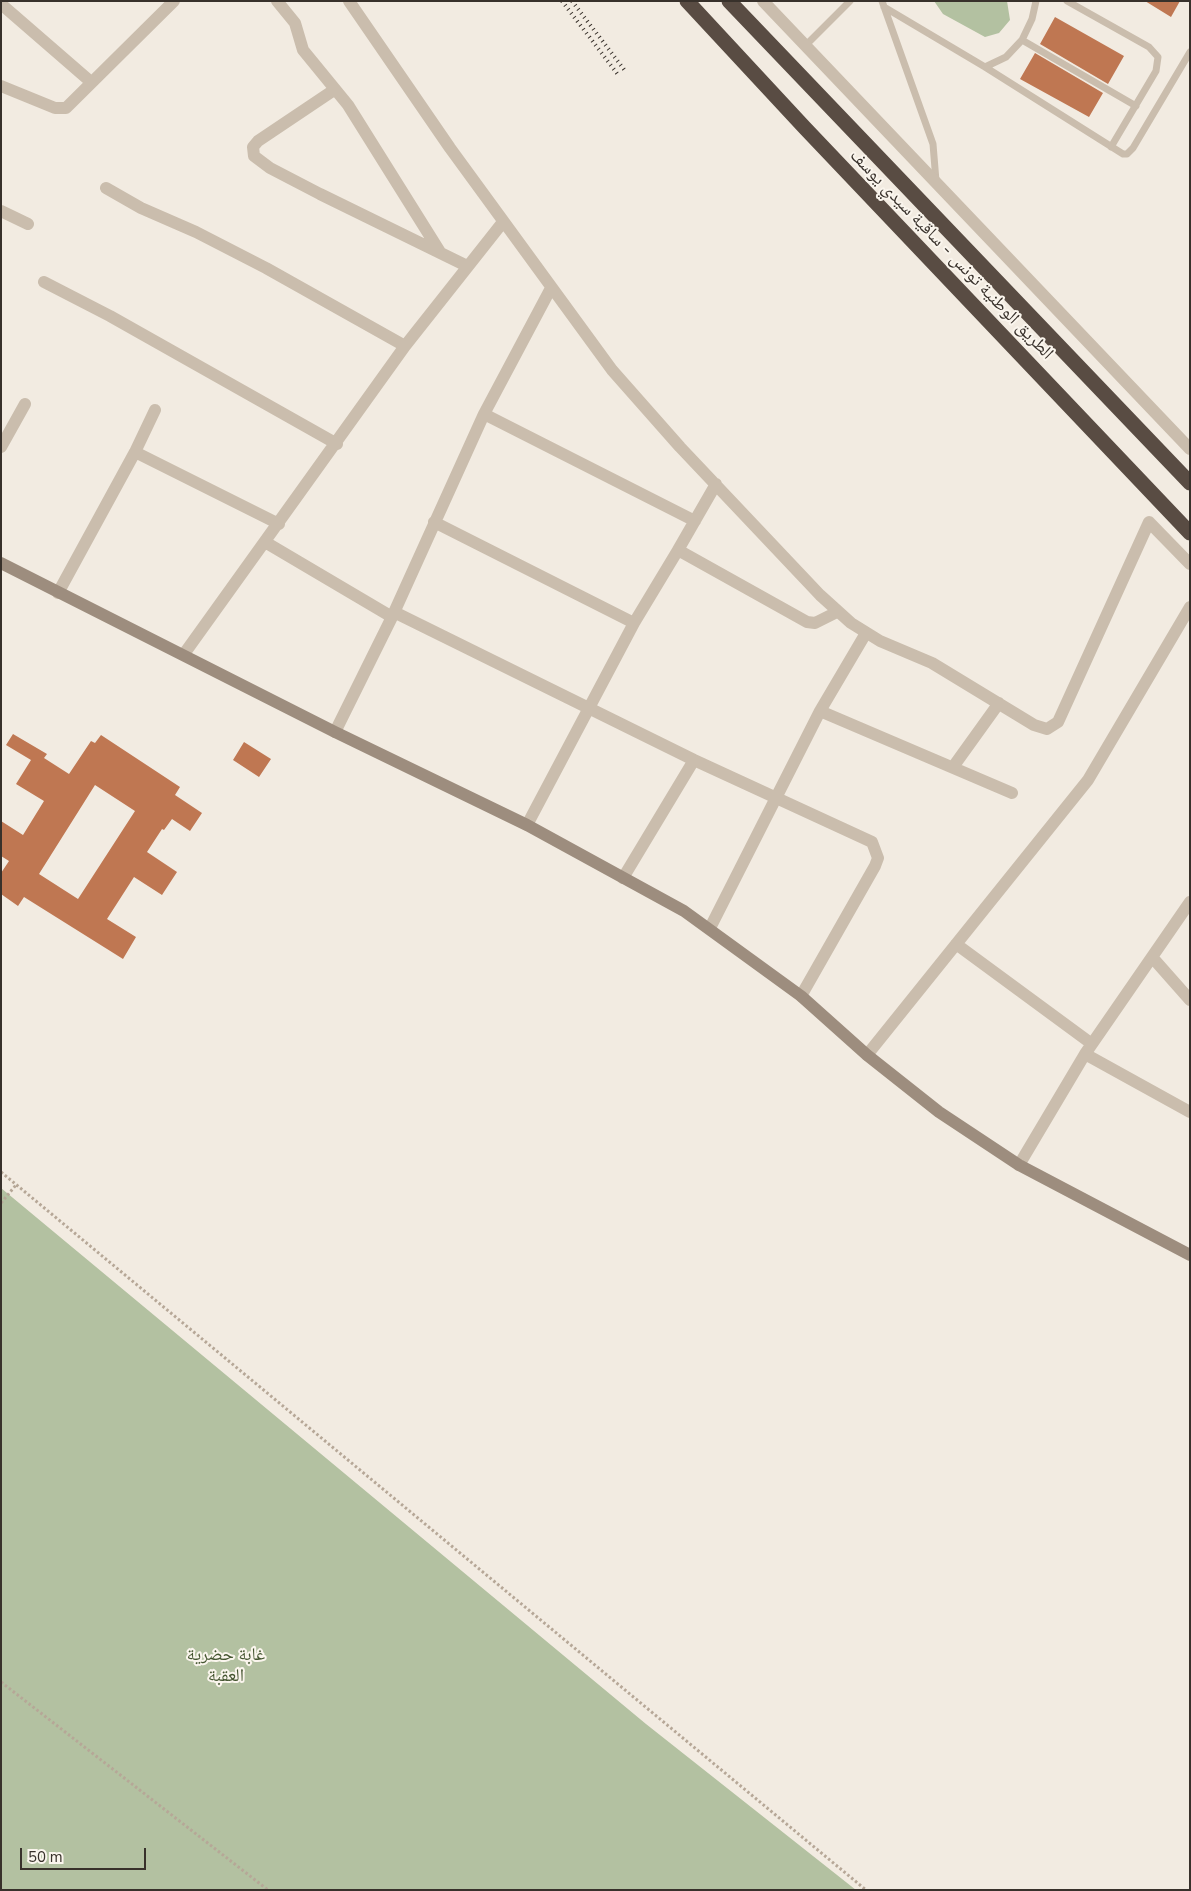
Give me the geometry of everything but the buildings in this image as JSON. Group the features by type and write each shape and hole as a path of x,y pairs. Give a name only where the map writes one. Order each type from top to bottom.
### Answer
{"highway":[{"name":"الطريق الوطنية تونس - ساقية سيدي يوسف","path":"687,1 804,128 1190,533"},
{"name":"الطريق الوطنية تونس - ساقية سيدي يوسف","path":"728,1 1190,483"}],"street":[{"path":"277,1 295,23 303,50 348,105 440,252"},
{"path":"349,1 503,222 634,396 837,612 866,633 932,663 1040,728 1047,728 1058,722 1149,522 1190,564"},
{"path":"763,1 1190,449"},
{"path":"1,86 60,110 69,106 90,82 170,3"},
{"path":"1,4 90,82"},
{"path":"334,90 258,141 253,147 254,156 270,168 320,194 467,266"},
{"path":"106,188 141,208 180,224 266,268 405,346"},
{"path":"1,210 28,224"},
{"path":"184,654 405,346 503,222"},
{"path":"44,282 110,316 336,444"},
{"path":"335,732 393,615 484,414 551,288"},
{"path":"1,447 25,404"},
{"path":"58,593 135,452 155,410"},
{"path":"484,414 695,521"},
{"path":"135,452 279,524"},
{"path":"527,825 634,623 716,484"},
{"path":"434,522 634,623"},
{"path":"266,542 393,615 776,800 872,842 878,858 876,866 801,996"},
{"path":"678,550 807,622 820,622 837,612"},
{"path":"1,563 335,732 527,825 684,911 710,928 801,996 867,1055 939,1112 1019,1165 1190,1255"},
{"path":"867,1055 1088,780 1190,607"},
{"path":"710,928 820,711 866,633"},
{"path":"953,767 999,703"},
{"path":"820,711 1012,793"},
{"path":"623,878 694,760"},
{"path":"1019,1165 1088,1049 1190,902"},
{"path":"956,944 1088,1049 1190,1112"},
{"path":"1152,957 1190,1000"}],"lane":[{"path":"805,46 850,1"},
{"path":"986,67 1006,57 1022,40 1032,19 1036,1"},
{"path":"1067,1 1154,51 1158,57 1159,65 1111,147"},
{"path":"883,4 1122,154 1130,152 1190,52"},
{"path":"883,4 933,144 936,181"},
{"path":"1022,40 1136,106"}],"path":[{"path":"1,1172 866,1890"},
{"path":"1,1202 16,1184"},
{"path":"1,1682 268,1890"}],"green space":[{"path":"934,1 1007,1 1010,20 999,33 985,37 943,14"},
{"name":"غابة حضرية العقبة","path":"1,1188 646,1724 856,1890 1,1890"}],"railway":[{"path":"562,1 619,76"},
{"path":"572,1 626,72"}]}
